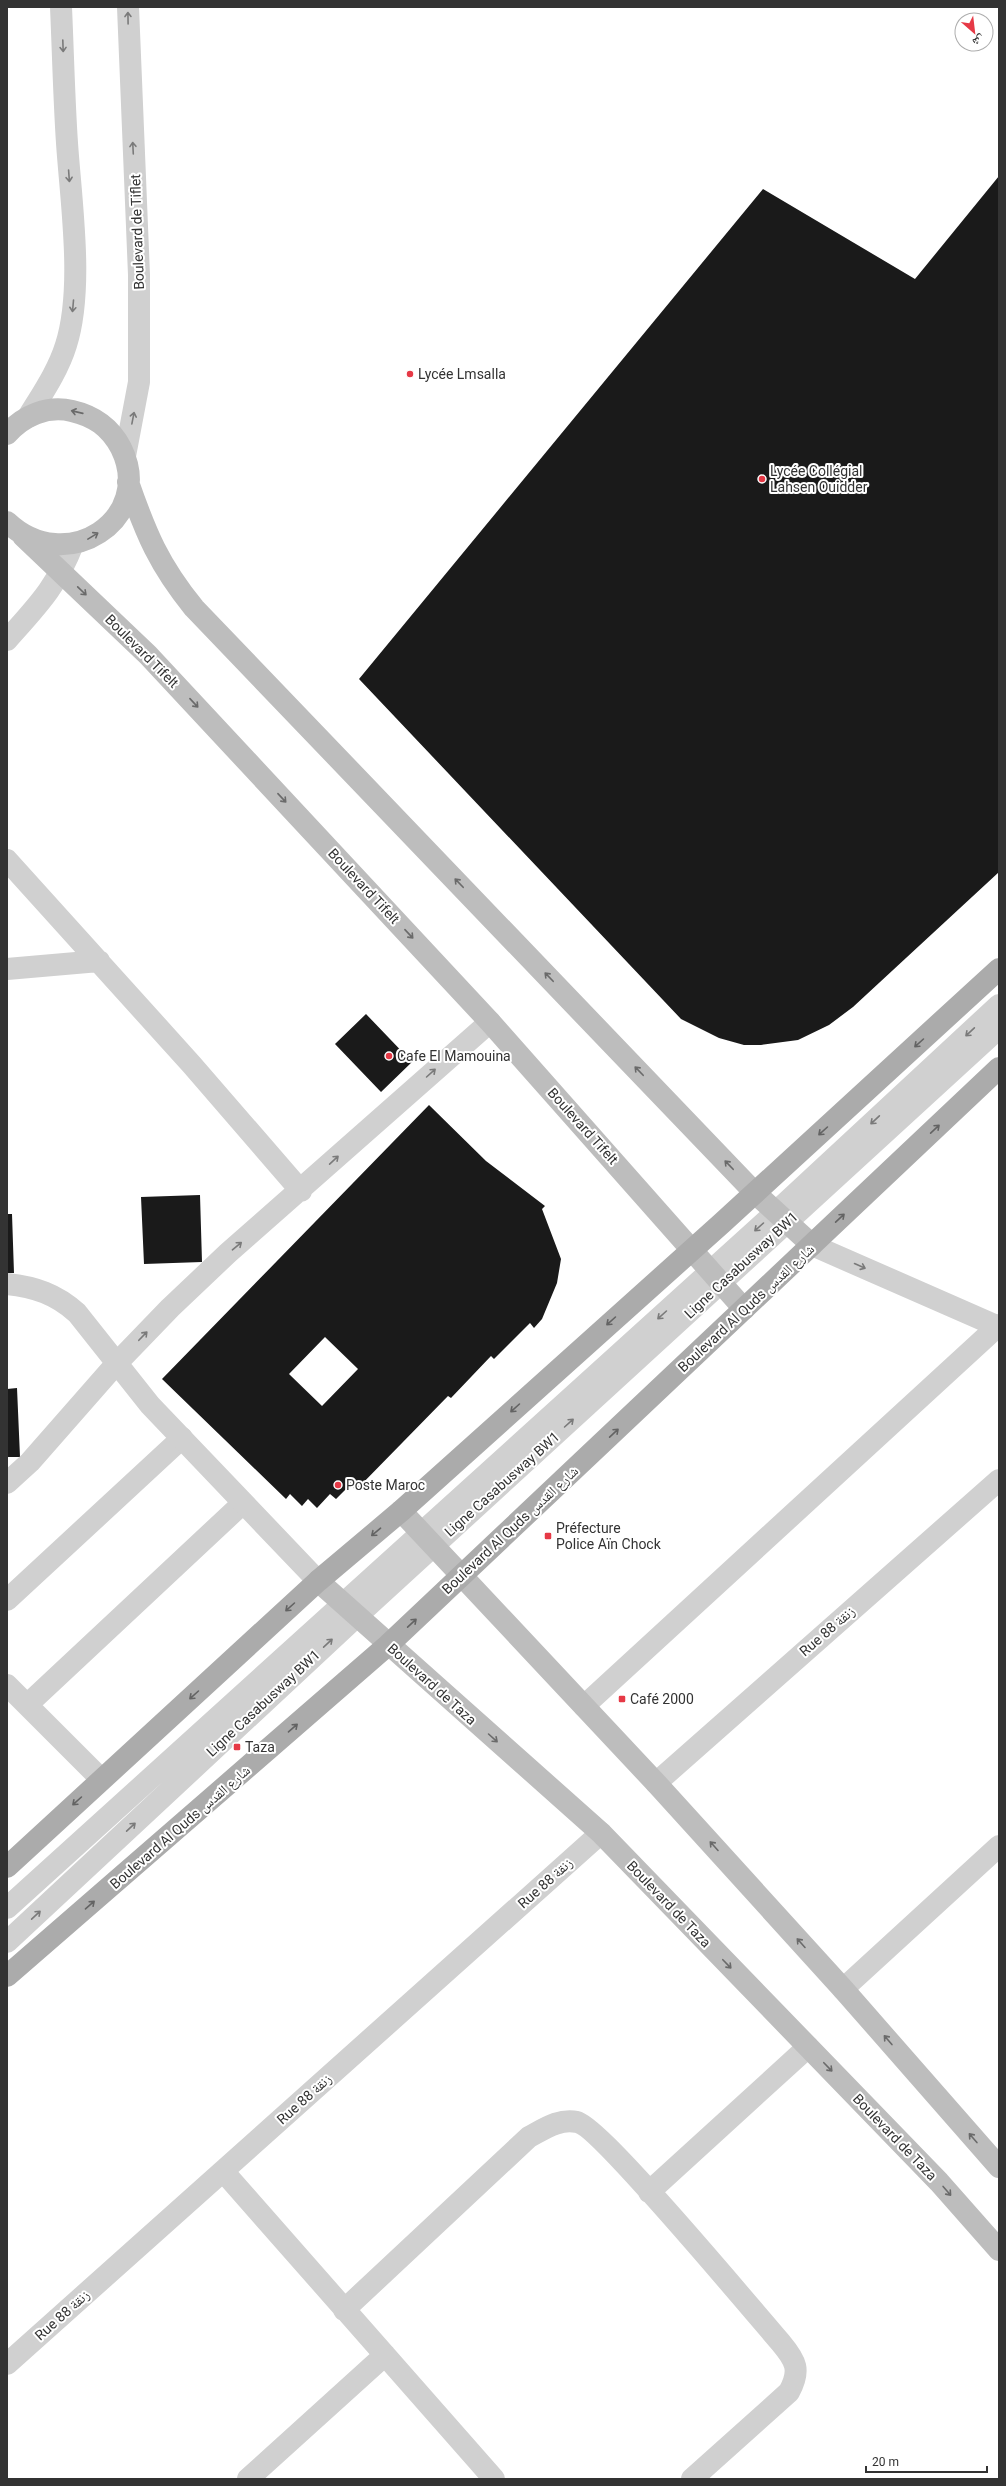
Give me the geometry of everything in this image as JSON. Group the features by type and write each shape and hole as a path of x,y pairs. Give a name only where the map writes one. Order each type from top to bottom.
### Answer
{"main road":[{"path":"7,1867 318,1581 401,1511 756,1193 999,970"},
{"name":"Boulevard Al Quds شارع القدس","path":"7,1976 388,1645 999,1068"}],"street":[{"path":"14,426 51,379 66,345 73,307 74,260 61,7"},
{"name":"Boulevard de Tiflet","path":"125,456 139,382 139,275 128,7"},
{"path":"14,426 46,410 66,409 85,414 102,424 116,438 125,456 128,482 145,533 170,579 194,608 756,1193 812,1245 998,1326 584,1706"},
{"path":"23,536 56,546 73,544 90,539 104,529 116,516 124,499 128,482"},
{"name":"Boulevard Tifelt","path":"7,522 62,572 148,655 490,1022 693,1249 744,1309"},
{"path":"7,640 51,590 62,572 73,544"},
{"path":"7,860 301,1190"},
{"path":"7,969 99,962"},
{"name":"Ligne Casabusway BW1","path":"782,1217 999,1005"},
{"path":"7,1482 40,1452 116,1364 228,1253 490,1022"},
{"name":"Ligne Casabusway BW1","path":"7,1908 350,1609 782,1217 999,1028"},
{"path":"7,1284 26,1286 47,1292 63,1300 90,1326 116,1364 182,1438 318,1581"},
{"path":"7,1600 182,1438"},
{"name":"Rue 88 زنقة","path":"656,1783 999,1480"},
{"path":"27,1705 243,1503"},
{"path":"401,1511 463,1575 656,1783 843,1989 999,2167"},
{"name":"Boulevard de Taza","path":"318,1581 601,1834 939,2182 999,2250"},
{"name":"Ligne Casabusway BW1","path":"7,1942 350,1609"},
{"path":"7,1685 101,1779"},
{"name":"Rue 88 زنقة","path":"7,2364 601,1834"},
{"path":"843,1989 999,1846"},
{"path":"649,2192 808,2047"},
{"path":"344,2310 529,2137 550,2126 562,2122 578,2122 591,2129 649,2192 781,2343 792,2357 796,2368 796,2380 789,2392 692,2479"},
{"path":"223,2170 344,2310 494,2479"},
{"path":"248,2479 385,2355"}],"building":[{"name":"Lycée Collégial Lahsen Ouidder","path":"999,176 999,872 853,1007 829,1025 798,1040 761,1045 744,1045 719,1038 681,1019 359,679 763,189 915,279"},
{"path":"366,1014 412,1062 381,1092 335,1044"},
{"path":"429,1105 486,1161 545,1206 542,1209 561,1259 557,1283 542,1319 534,1328 530,1323 494,1359 491,1356 451,1398 448,1396 356,1490 350,1485 336,1499 330,1494 317,1508 308,1499 302,1506 290,1494 286,1499 162,1379","holes":["325,1337 358,1369 322,1406 289,1374"]},
{"path":"200,1195 202,1262 144,1264 141,1197"},
{"path":"7,1214 12,1214 14,1273 7,1273"},
{"path":"17,1388 20,1457 7,1457 7,1389"}],"place":[{"name":"Lycée Lmsalla","path":"410,374"},
{"name":"Lycée Collégial Lahsen Ouidder","path":"762,479"},
{"name":"Cafe El Mamouina","path":"389,1056"},
{"name":"Poste Maroc","path":"338,1485"},
{"name":"Préfecture Police Aïn Chock","path":"548,1536"},
{"name":"Café 2000","path":"622,1699"},
{"name":"Taza","path":"237,1747"}]}
